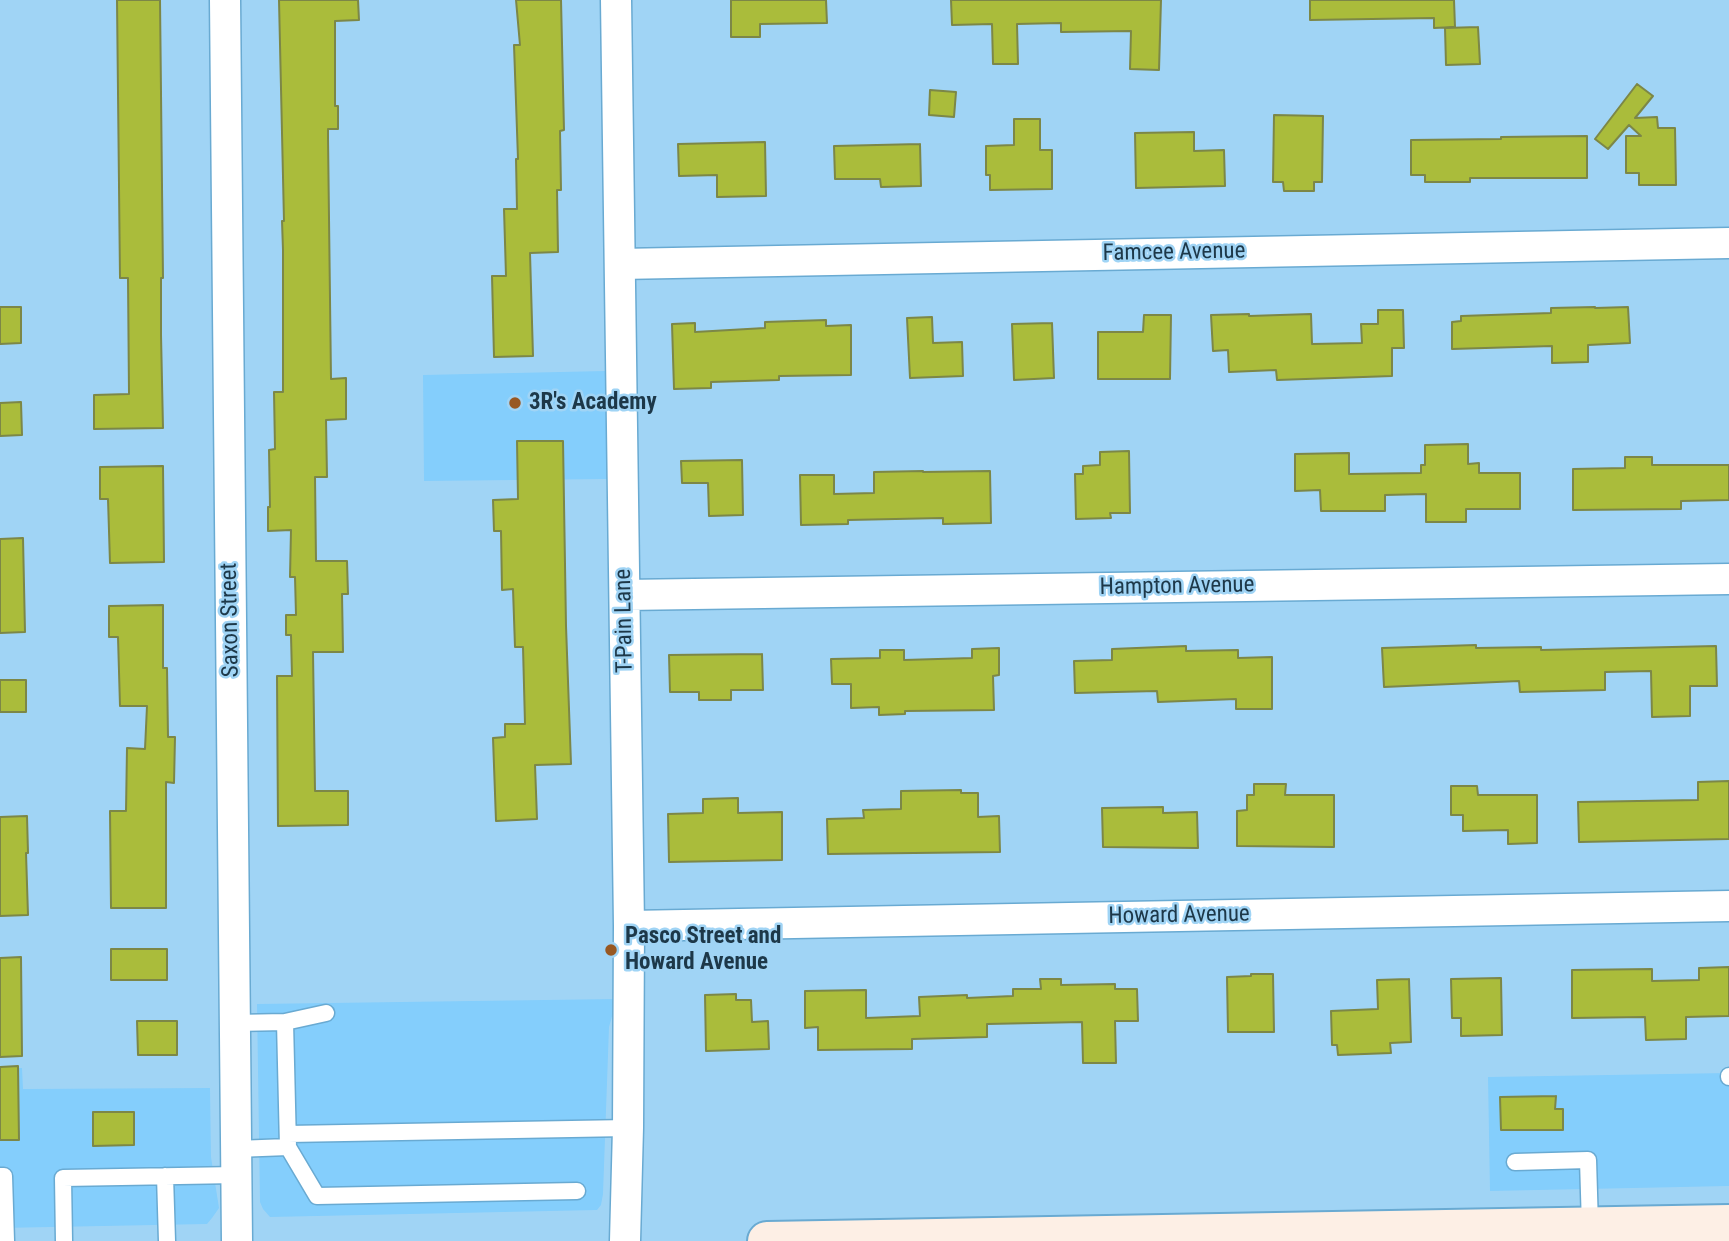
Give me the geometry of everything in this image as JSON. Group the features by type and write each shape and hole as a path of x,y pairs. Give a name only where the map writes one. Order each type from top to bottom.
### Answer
{"main road":[{"path":"767,1241 1025,1239 1729,1224"}],"street":[{"name":"Saxon Street","path":"225,0 237,1241"},
{"name":"T-Pain Lane","path":"616,0 629,926 625,1241"},
{"name":"Famcee Avenue","path":"620,264 1729,243"},
{"name":"Hampton Avenue","path":"625,596 1729,579"},
{"name":"Howard Avenue","path":"629,926 1729,906"}],"lane":[{"path":"235,1023 285,1022 326,1013"},
{"path":"285,1022 288,1141 317,1196 577,1191"},
{"path":"64,1241 63,1178 165,1177 236,1162 288,1141 628,1128"},
{"path":"1515,1162 1588,1160 1590,1226"},
{"path":"0,1176 4,1175 6,1241"},
{"path":"165,1177 167,1241"}],"shaded area":[{"name":"3R's Academy","path":"606,371 607,479 424,481 423,375"},
{"path":"617,999 609,1027 603,1194 597,1210 270,1217 263,1209 260,1202 257,1004"},
{"path":"0,1068 22,1068 23,1089 210,1088 211,1157 219,1208 207,1224 0,1228"},
{"path":"1729,1073 1729,1186 1490,1191 1488,1077"}],"building":[{"path":"117,0 160,0 163,428 94,429 94,395 129,394 128,278 120,278"},
{"path":"279,0 358,0 359,20 335,21 335,106 338,106 338,129 328,129 331,379 346,378 346,419 326,420 327,477 315,477 316,561 347,561 348,594 342,594 343,652 313,652 315,791 348,791 348,825 278,826 277,676 292,676 291,635 286,635 286,615 296,615 295,577 290,577 291,530 268,531 269,450 275,449 274,392 283,392 284,221"},
{"path":"516,0 561,0 564,130 560,131 561,190 557,190 558,252 530,253 533,356 494,357 492,276 506,276 504,209 517,209 514,45 520,45"},
{"path":"731,0 826,0 827,23 760,24 760,37 731,37"},
{"path":"951,0 1161,0 1159,70 1130,69 1131,31 1061,32 1061,23 1017,24 1018,64 993,64 992,24 952,25"},
{"path":"1310,0 1454,0 1455,27 1434,28 1434,18 1310,20"},
{"path":"1478,27 1480,64 1446,65 1445,28"},
{"path":"1637,84 1653,96 1635,118 1657,117 1658,128 1675,128 1676,185 1639,185 1639,173 1626,173 1626,136 1641,136 1629,125 1608,149 1595,139"},
{"path":"930,90 956,92 954,117 929,115"},
{"path":"1274,115 1323,116 1322,182 1314,182 1314,191 1284,191 1283,182 1273,182"},
{"path":"1014,119 1040,119 1040,150 1052,150 1052,189 990,190 990,175 986,175 986,146 1014,145"},
{"path":"1194,132 1194,151 1224,150 1225,186 1136,188 1135,133"},
{"path":"1587,136 1587,178 1470,178 1470,182 1425,182 1425,175 1411,175 1411,140"},
{"path":"765,142 766,196 717,197 717,175 679,176 678,144"},
{"path":"920,144 921,186 881,187 880,179 835,179 834,146"},
{"path":"0,307 21,307 21,343 0,344"},
{"path":"1628,307 1630,343 1588,345 1588,362 1552,363 1552,346 1452,349 1452,322 1461,321 1461,316 1551,313 1551,308"},
{"path":"1378,310 1403,310 1404,348 1392,348 1392,376 1277,380 1276,370 1229,372 1228,350 1213,351 1211,315 1311,314 1312,344 1362,343 1361,324 1378,324"},
{"path":"1144,315 1171,315 1170,379 1098,379 1098,332 1143,332"},
{"path":"932,317 933,343 962,342 963,376 910,378 907,318"},
{"path":"826,320 826,326 851,325 851,375 779,376 779,380 711,382 711,388 674,389 672,324 695,323 695,332 765,328 765,322"},
{"path":"1052,323 1054,378 1014,380 1012,324"},
{"path":"21,402 22,435 0,436 0,403"},
{"path":"517,441 563,441 571,764 535,765 537,819 496,821 493,738 505,737 505,724 525,724 523,647 515,647 513,589 502,590 501,531 494,531 493,500 518,499"},
{"path":"1468,444 1468,464 1479,463 1479,473 1520,473 1520,509 1466,509 1466,522 1426,522 1426,494 1385,495 1385,511 1321,511 1320,490 1295,491 1295,454 1349,453 1349,474 1421,473 1421,465 1425,465 1425,445"},
{"path":"1129,451 1130,513 1110,513 1111,518 1076,519 1075,474 1083,474 1083,466 1100,465 1100,452"},
{"path":"1625,457 1652,457 1652,465 1729,465 1729,500 1681,501 1681,509 1573,510 1573,469 1625,468"},
{"path":"742,460 743,515 709,516 708,483 682,483 681,461"},
{"path":"163,466 164,562 110,563 108,499 100,499 100,467"},
{"path":"990,471 991,523 943,524 943,518 848,520 848,524 801,525 800,475 834,475 834,494 874,493 874,472"},
{"path":"23,538 25,632 0,633 0,539"},
{"path":"163,605 163,668 167,668 168,737 175,737 174,783 166,782 166,908 111,908 110,811 126,811 127,748 145,749 147,706 120,706 118,637 109,637 109,606"},
{"path":"1476,645 1476,648 1541,647 1541,650 1716,646 1717,686 1690,686 1690,716 1652,717 1651,671 1605,672 1605,690 1520,692 1519,681 1384,687 1382,648"},
{"path":"1186,646 1186,651 1238,650 1238,658 1272,657 1272,709 1236,709 1236,699 1158,702 1157,691 1075,693 1074,661 1112,660 1112,649"},
{"path":"999,648 999,675 993,676 994,710 905,711 905,714 879,715 879,707 851,708 851,684 832,684 831,659 880,658 880,650 904,650 904,660 972,658 972,649"},
{"path":"762,654 763,690 731,690 731,700 699,700 699,692 670,692 669,655"},
{"path":"0,680 26,680 26,712 0,712"},
{"path":"1729,781 1729,839 1579,842 1578,802 1698,800 1698,782"},
{"path":"1254,784 1286,784 1285,795 1334,795 1334,847 1237,846 1237,811 1247,810 1247,795 1254,795"},
{"path":"1451,786 1477,786 1478,795 1537,795 1537,843 1508,844 1508,830 1463,831 1463,815 1451,815"},
{"path":"961,790 961,793 978,793 978,817 999,816 1000,852 828,854 827,819 864,818 863,810 901,809 901,791"},
{"path":"738,798 738,813 782,812 782,860 669,862 668,814 703,813 703,799"},
{"path":"1163,807 1163,813 1197,812 1198,848 1103,847 1102,808"},
{"path":"27,816 28,915 0,916 0,817"},
{"path":"111,949 167,949 167,980 111,980"},
{"path":"21,957 22,1056 0,1057 0,958"},
{"path":"1729,967 1729,1016 1686,1017 1686,1039 1646,1040 1645,1017 1572,1018 1572,970 1652,969 1652,981 1699,980 1699,968"},
{"path":"1273,974 1274,1032 1228,1032 1227,977"},
{"path":"1501,978 1502,1035 1461,1036 1461,1018 1452,1018 1451,979"},
{"path":"1040,979 1061,979 1061,985 1115,984 1115,989 1137,989 1138,1021 1115,1021 1116,1063 1083,1063 1082,1022 987,1024 987,1037 912,1039 912,1049 818,1050 818,1027 805,1028 805,991 866,990 866,1018 920,1016 919,997 1013,996 1013,989 1041,989"},
{"path":"1409,979 1411,1042 1390,1043 1391,1053 1338,1055 1337,1045 1332,1045 1331,1011 1378,1009 1377,980"},
{"path":"736,994 736,1000 751,1000 752,1022 768,1021 769,1049 706,1051 705,995"},
{"path":"137,1021 177,1021 177,1055 138,1055"},
{"path":"18,1066 19,1140 0,1140 0,1067"},
{"path":"1556,1096 1555,1109 1563,1109 1563,1130 1501,1130 1500,1097"},
{"path":"93,1112 134,1112 134,1145 93,1146"}],"place":[{"name":"3R's Academy","path":"515,403"},
{"name":"Pasco Street and Howard Avenue","path":"611,950"}]}
